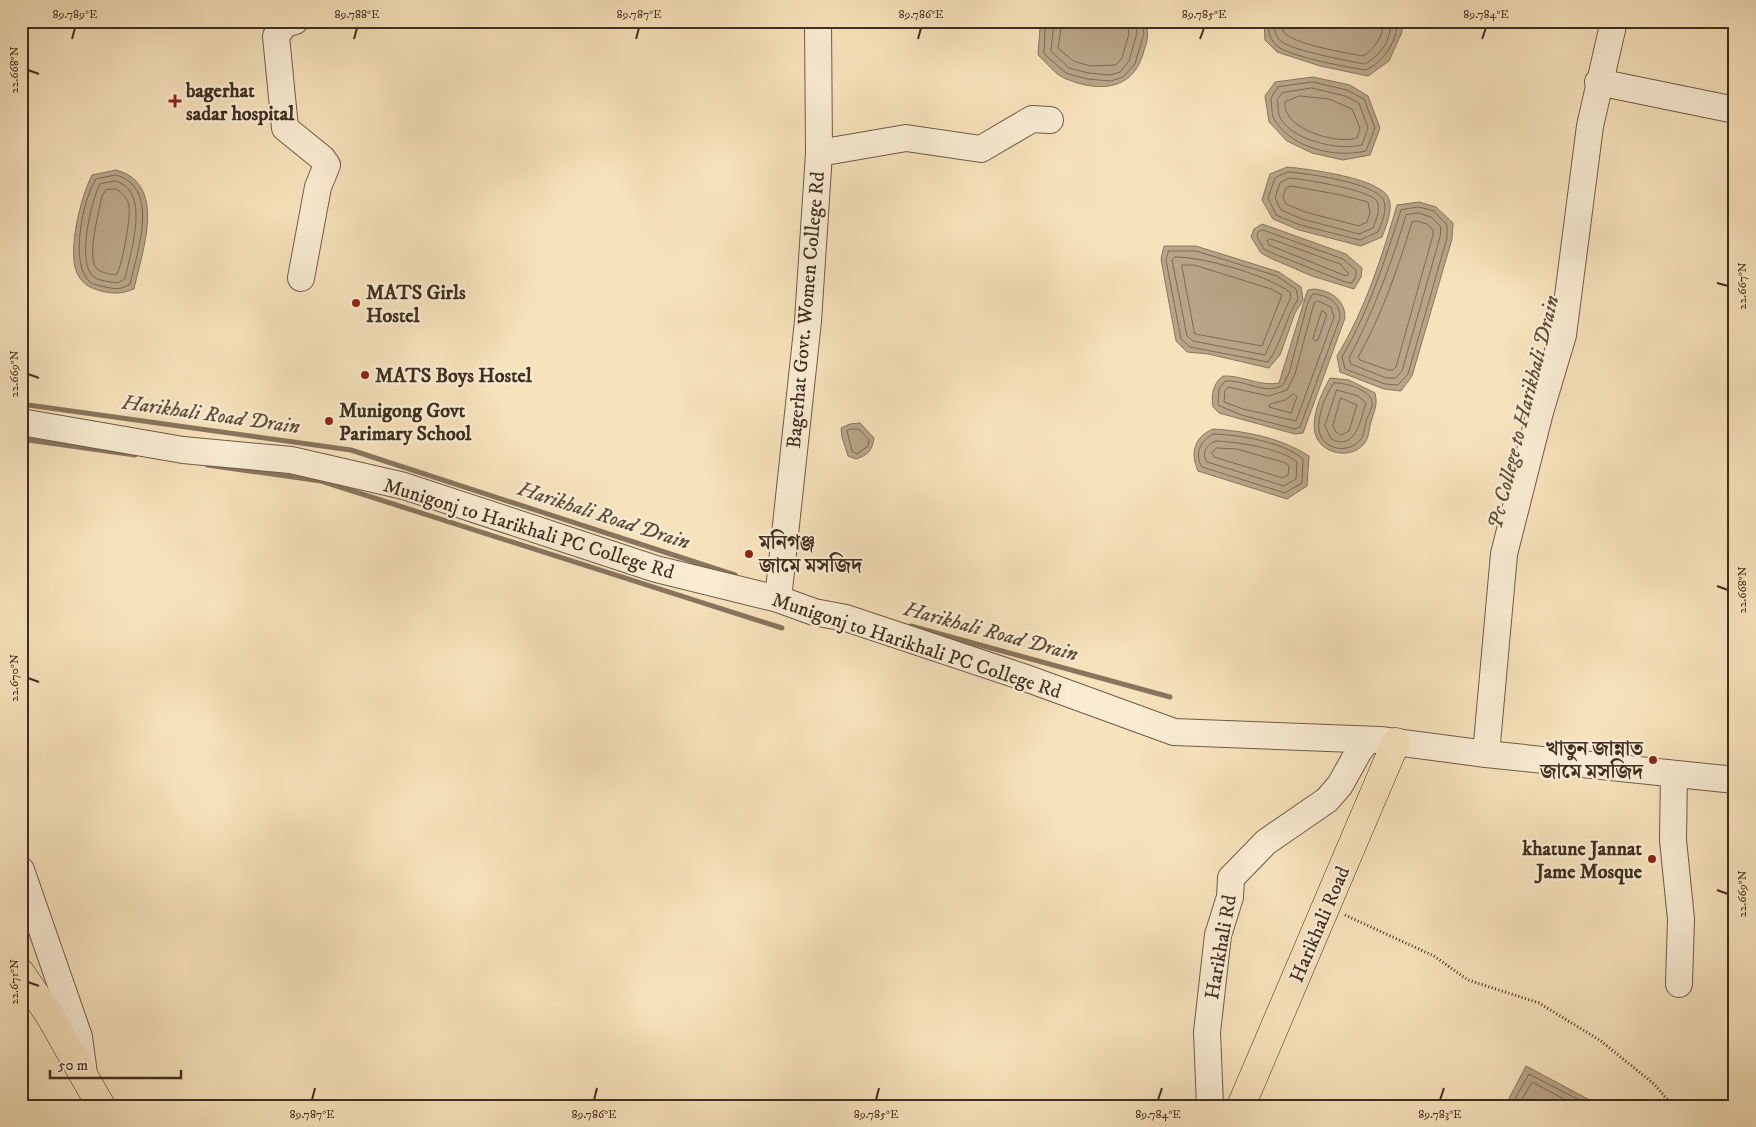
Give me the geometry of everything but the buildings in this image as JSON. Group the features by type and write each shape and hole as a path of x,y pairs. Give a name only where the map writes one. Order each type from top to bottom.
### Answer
{"main road":[{"name":"Harikhali Road","path":"1241,1106 1327,906 1388,741"},
{"path":"21,973 50,1016 101,1106"}],"street":[{"path":"295,21 286,24 276,36 285,128 322,158 327,165 318,187 301,278"},
{"name":"Bagerhat Govt. Women College Rd","path":"778,599 808,322 819,153 818,21"},
{"path":"1486,754 1504,554 1540,412 1563,335 1577,218 1598,82 1614,21"},
{"path":"1598,82 1735,110"},
{"path":"819,153 906,138 981,149 1032,119 1050,120"},
{"name":"Munigonj to Harikhali PC College Rd","path":"21,422 184,450 291,460 404,486 647,566 778,599 814,612 846,618 1023,677 1174,732 1388,741 1486,754 1735,780"},
{"name":"Harikhali Rd","path":"1210,1106 1207,1032 1218,935 1230,897 1231,878 1266,842 1327,800 1340,785 1359,751 1368,740 1388,741"},
{"path":"1674,774 1673,840 1681,918 1679,984"},
{"path":"21,870 79,1038 84,1074"}],"path":[{"path":"1327,906 1434,956 1468,980 1539,1002 1601,1042 1654,1084 1673,1106"}],"water":[{"path":"1044,21 1145,21 1147,38 1138,67 1131,76 1122,82 1100,87 1076,83 1064,78 1038,55 1040,28"},
{"path":"1264,21 1402,21 1402,32 1389,61 1368,76 1320,66 1277,52 1265,40"},
{"path":"1313,77 1350,85 1368,96 1380,128 1370,155 1343,160 1312,153 1287,141 1269,122 1265,96 1275,82"},
{"path":"1287,167 1359,180 1373,185 1383,192 1389,199 1390,208 1382,237 1361,246 1299,230 1273,219 1262,200 1270,174"},
{"path":"116,170 132,178 142,189 147,204 148,220 146,238 134,289 121,293 106,292 90,287 79,277 74,263 74,238 80,209 92,175"},
{"path":"1419,202 1436,207 1453,223 1452,239 1412,376 1401,391 1384,389 1340,372 1337,356 1356,320 1372,283 1397,205"},
{"path":"1262,224 1346,254 1362,268 1361,277 1354,289 1312,276 1261,253 1251,237 1254,229"},
{"path":"1164,246 1196,246 1279,272 1301,287 1303,300 1295,313 1280,355 1269,368 1208,354 1187,352 1176,341 1161,259"},
{"path":"1314,289 1332,294 1340,301 1345,318 1303,433 1295,434 1219,413 1213,407 1212,398 1217,382 1223,376 1272,384 1279,383 1306,295 1308,290"},
{"path":"1330,378 1349,380 1375,393 1376,405 1367,439 1361,447 1354,451 1338,453 1330,450 1323,446 1315,433 1316,412"},
{"path":"860,423 874,438 869,452 856,459 848,456 841,428 850,424"},
{"path":"1213,429 1275,440 1309,456 1307,486 1287,499 1198,471 1194,458 1195,446 1202,436"},
{"path":"1526,1066 1601,1106 1505,1106"}],"waterway":[{"name":"Harikhali Road Drain","path":"21,404 351,450 735,575"},
{"name":"Harikhali Road Drain","path":"21,439 135,455"},
{"name":"Harikhali Road Drain","path":"207,465 321,481 782,628"},
{"name":"Harikhali Road Drain","path":"911,626 1170,697"}],"place":[{"name":"bagerhat sadar hospital","path":"175,101"},
{"name":"MATS Girls Hostel","path":"356,303"},
{"name":"MATS Boys Hostel","path":"365,375"},
{"name":"Munigong Govt Parimary School","path":"329,421"},
{"name":"মনিগঞ্জ জামে মসজিদ","path":"749,554"},
{"name":"খাতুন জান্নাত জামে মসজিদ","path":"1653,760"},
{"name":"khatune Jannat Jame Mosque","path":"1652,859"}],"water label":[{"name":"Pc College to Harikhali Drain","path":"1523,412"}]}
